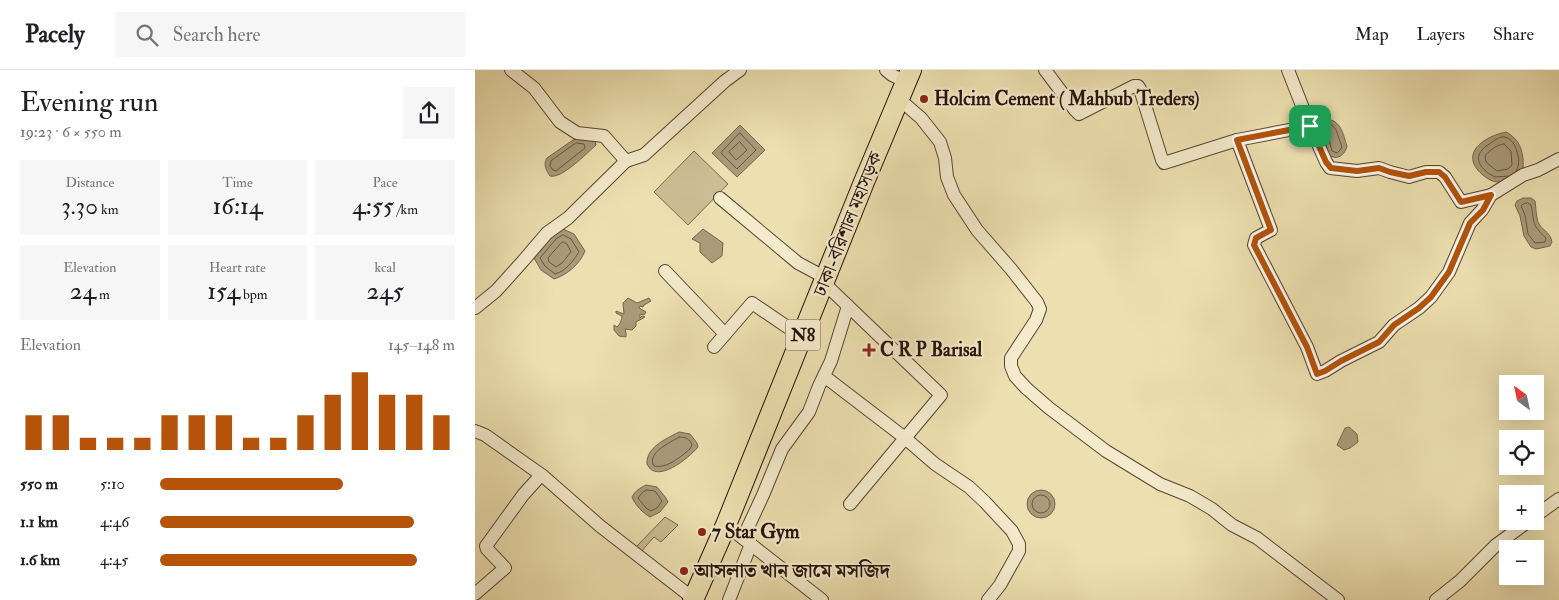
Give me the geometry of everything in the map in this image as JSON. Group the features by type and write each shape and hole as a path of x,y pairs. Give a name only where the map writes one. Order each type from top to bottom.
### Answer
{"highway":[{"name":"ঢাকা-বরিশাল মহাসড়ক","path":"694,600 905,84"}],"street":[{"path":"511,70 534,88 560,122 577,133 604,136 626,161"},
{"path":"475,308 496,291 547,233 568,218 626,161 644,155 725,81 740,70"},
{"path":"886,70 905,84 921,118 940,142 945,158 947,177 958,201 977,230 1011,269 1037,302 1040,309 1036,320 1011,358 1011,366 1015,376 1049,408 1106,451 1159,484 1190,496 1232,525 1257,538 1338,600"},
{"path":"1045,70 1079,114 1134,86 1138,86 1161,160 1164,163 1237,140 1310,126"},
{"path":"1288,70 1310,126 1326,162 1331,168 1357,171 1379,168 1409,176 1426,172 1439,172 1445,177 1461,202 1491,195 1523,175 1539,170 1559,159"},
{"path":"1237,140 1271,230 1256,238 1254,245 1307,347 1317,374 1379,342 1394,325 1419,308 1431,297 1449,272 1470,223 1483,210 1491,195"},
{"path":"720,198 798,263 825,280 848,306 941,394 850,504"},
{"path":"665,271 725,334"},
{"path":"714,347 753,303 802,337"},
{"path":"729,600 747,541 782,450 809,412 831,361 848,306"},
{"path":"824,376 905,438 935,464 969,487 1012,531 1019,544 1019,551 1000,585 988,600"},
{"path":"475,431 485,434 541,475 600,526 694,600"},
{"path":"475,594 505,568 487,546 523,496 541,475"},
{"path":"1544,510 1559,499"},
{"path":"726,525 821,600"},
{"path":"1436,600 1460,581 1497,545 1517,530"}],"shaded area":[{"path":"694,151 728,184 688,225 654,192"},
{"path":"665,517 678,525 661,542 654,537 639,554 634,549"}],"water":[{"path":"1326,119 1335,122 1343,132 1347,146 1343,154 1338,157 1329,155 1325,142 1317,130"},
{"path":"740,125 765,150 737,177 712,153"},
{"path":"1506,132 1515,139 1521,148 1523,170 1511,178 1498,182 1484,176 1476,168 1473,154 1476,148 1489,138"},
{"path":"576,138 595,141 596,145 567,170 561,174 550,176 545,167 547,158"},
{"path":"1523,198 1531,198 1535,201 1538,222 1551,238 1550,246 1536,249 1531,247 1524,236 1520,216 1515,205 1517,201"},
{"path":"563,229 574,234 585,251 573,268 564,275 554,279 541,270 534,258 553,235"},
{"path":"703,229 723,243 722,256 712,263 700,252 700,243 692,239"},
{"path":"628,298 637,303 649,298 651,301 639,308 646,312 644,315 640,314 640,318 642,316 645,317 636,322 636,326 632,330 625,329 626,337 619,336 614,330 614,325 618,326 622,316 616,313 616,311 624,314 623,303"},
{"path":"1349,427 1357,434 1358,442 1344,450 1337,445 1345,428"},
{"path":"679,432 690,434 698,447 672,468 657,472 651,470 647,464 653,448"},
{"path":"646,485 657,487 668,502 660,512 650,517 639,508 632,497"},
{"path":"1041,490 1051,494 1055,504 1051,514 1041,518 1031,514 1027,504 1031,494"}],"place":[{"name":"Holcim Cement ( Mahbub Treders)","path":"924,99"},
{"name":"C R P Barisal","path":"869,350"},
{"name":"7 Star Gym","path":"702,532"},
{"name":"আসলাত খান জামে মসজিদ","path":"684,571"}],"route":[{"path":"1310,126 1326,162 1331,168 1357,171 1379,168 1409,176 1426,172 1439,172 1445,177 1461,202 1491,195 1483,210 1470,223 1449,272 1431,297 1419,308 1394,325 1379,342 1317,374 1307,347 1254,245 1256,238 1271,230 1237,140 1310,126"}]}
